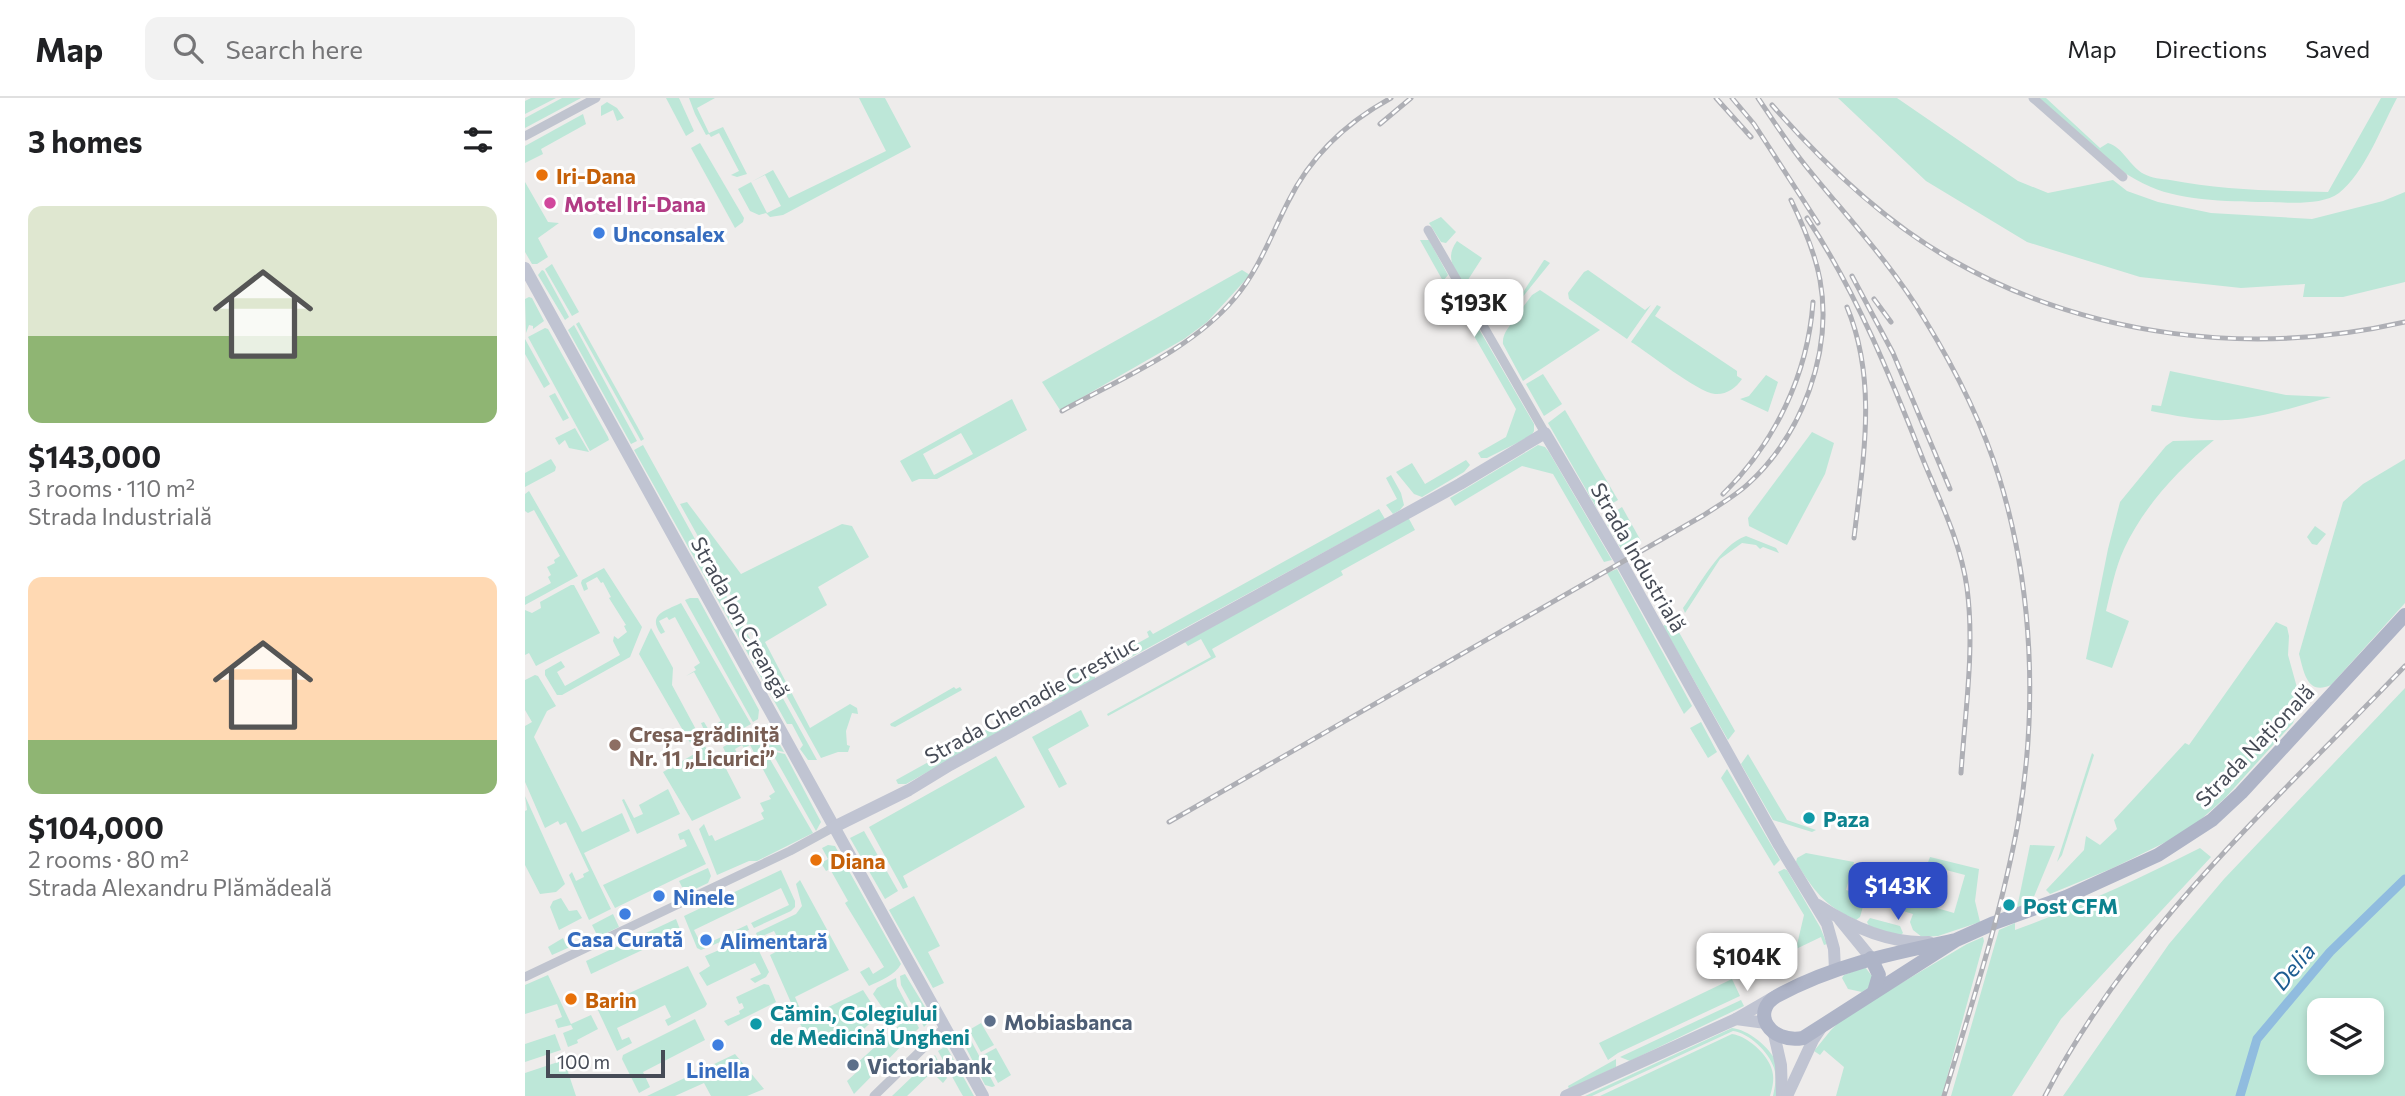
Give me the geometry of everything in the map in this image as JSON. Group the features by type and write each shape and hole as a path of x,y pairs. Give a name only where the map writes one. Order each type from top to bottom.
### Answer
{"main road":[{"name":"Strada Națională","path":"1956,940 1803,1038 1781,1038 1770,1029 1766,1011 1774,997 1835,970 1871,958 1956,940 2112,877 2158,855 2198,831 2241,793 2405,615"},
{"path":"1871,958 1879,975 1874,992"}],"street":[{"path":"525,136 596,98"},
{"path":"2033,98 2123,177"},
{"name":"Strada Industrială","path":"1428,230 1619,559 1779,845 1815,902 1832,938 1835,970"},
{"name":"Strada Ion Creangă","path":"525,268 983,1096"},
{"name":"Strada Ghenadie Crestiuc","path":"525,977 779,856 909,790 1460,484 1545,433"},
{"name":"Strada Industrială","path":"1815,902 1838,918 1894,938 1923,942 1956,940"},
{"name":"Strada Industrială","path":"1838,918 1871,958"},
{"path":"1566,1096 1736,1019 1774,997"},
{"path":"1736,1019 1770,1029"},
{"name":"Strada Națională","path":"1784,1096 1823,1025"},
{"path":"874,1096 945,1027"},
{"name":"Strada Națională","path":"1770,1029 1781,1065 1784,1096"}],"green space":[{"path":"531,98 556,98 525,114 525,101"},
{"path":"562,98 581,98 525,128 525,118"},
{"path":"666,98 679,98 694,131 686,136"},
{"path":"689,98 715,98 697,108 709,133 723,127 747,174 737,177 731,175 739,171 719,133 711,137 706,135"},
{"path":"859,98 885,98 911,147 783,215 770,217 766,213 759,215 750,211 738,189 773,170 789,198 886,151","holes":["765,175 781,206 767,213 751,182"]},
{"path":"1838,98 1897,98 2018,181 2048,193 2113,180 2127,191 2158,202 2211,213 2312,219 2383,201 2405,192 2405,282 2343,297 2303,297 2305,284 2241,288 2140,277 2027,242 1926,181"},
{"path":"2039,98 2046,98 2100,148 2108,143 2113,145 2139,171 2150,176 2229,188 2328,192 2381,98 2397,98 2364,162 2348,185 2324,200 2297,203 2210,200 2151,187 2105,159"},
{"path":"607,102 617,108 624,118 617,121 613,110 601,116 601,106"},
{"path":"583,114 586,124 541,149 543,154 525,163 525,146"},
{"path":"700,143 744,218 735,228 691,148"},
{"path":"525,182 548,222 559,223 538,238 548,257 537,264 532,264 525,252"},
{"path":"1441,217 1456,232 1446,243 1441,242 1429,223"},
{"path":"1420,240 1429,240 1448,275 1443,281"},
{"path":"1457,241 1482,258 1464,286 1451,258"},
{"path":"1544,260 1550,263 1509,314"},
{"path":"552,264 579,312 572,316 545,269"},
{"path":"542,270 569,317 565,320 538,275"},
{"path":"1242,270 1250,275 1207,322 1184,339 1060,410 1042,382"},
{"path":"1588,270 1645,310 1651,305 1627,339 1569,299 1568,293"},
{"path":"1472,282 1498,305 1495,310 1484,315 1480,312 1484,306 1474,287 1468,288"},
{"path":"1454,286 1534,424 1531,436 1487,458 1481,458 1478,453 1506,437 1516,409 1446,287"},
{"path":"1540,290 1600,330 1523,381 1503,340 1514,318 1520,321 1522,318 1517,315 1532,295"},
{"path":"529,297 544,321 533,329 533,326 529,325 526,333 525,299"},
{"path":"1657,305 1661,307 1655,316 1737,371 1737,376 1742,379 1737,385 1723,393 1707,392 1631,342"},
{"path":"579,322 644,439 641,441 576,324"},
{"path":"574,325 637,441 631,444 568,330"},
{"path":"545,328 608,437 609,440 590,451 528,337"},
{"path":"525,339 550,384 544,388 525,354"},
{"path":"2170,371 2286,395 2331,397 2241,419 2199,419 2151,411 2152,405 2161,406"},
{"path":"1543,374 1562,404 1544,416 1526,384"},
{"path":"1766,375 1778,382 1768,412 1740,399 1749,396"},
{"path":"555,393 569,418 563,421 549,396"},
{"path":"1012,399 1027,430 937,479 919,479 912,482 900,461","holes":["961,433 973,454 934,475 923,454"]},
{"path":"1565,410 1618,500 1601,510 1596,507 1548,423"},
{"path":"575,428 589,452 569,448 565,440 559,445 555,438"},
{"path":"1812,432 1834,443 1825,474 1787,545 1749,526 1748,518"},
{"path":"2214,440 2163,490 2141,518 2124,549 2106,611 2129,621 2112,668 2086,659 2120,502 2173,441"},
{"path":"643,445 817,760 808,760 800,749 803,745 792,724 787,724 634,450"},
{"path":"1538,445 1549,452 1612,560 1604,562 1553,474 1522,466 1455,506 1450,498"},
{"path":"551,459 556,467 555,471 525,487 525,473"},
{"path":"2405,459 2405,603 2331,685 2317,687 2308,680 2299,654 2343,502 2363,484"},
{"path":"1466,460 1470,465 1464,472 1422,497 1414,494 1396,472 1412,463 1425,484"},
{"path":"1391,475 1404,505 1393,514 1386,505 1397,499 1386,478"},
{"path":"529,491 578,576 525,605 525,597 551,583 547,567 555,563 554,560 560,556 534,510 528,513 525,511 525,494"},
{"path":"687,502 741,574 842,524 852,526 869,557 818,587 827,605 765,642 810,728 850,704 857,708 858,714 852,713 846,731 847,745 850,746 848,752 838,752 821,758 680,504"},
{"path":"1622,507 1641,541 1623,552 1604,519"},
{"path":"1379,509 1385,519 1113,667 1111,658 1149,637 1147,632 1150,630 1153,634"},
{"path":"1408,517 1415,530 1341,571 1343,575 1212,649 1216,657 1108,716 1107,714 1211,657 1201,639 1188,646 1185,642"},
{"path":"2315,526 2326,534 2317,545 2312,544 2307,537"},
{"path":"1746,536 1776,548 1779,553 1742,543 1720,559 1685,613 1683,608 1711,567 1727,548"},
{"path":"604,568 642,627 630,657 562,695 557,695 545,675 545,670 561,661 565,667 557,672 565,686 620,655 613,641 614,636 618,639 627,632 624,626 626,625 609,598 611,597 603,582 597,577 586,583 588,589 584,591 581,583"},
{"path":"1617,569 1692,706 1684,714 1607,573"},
{"path":"574,585 600,633 536,666 529,653 525,655 525,610 532,613 541,608 540,602"},
{"path":"698,598 759,710 758,719 753,722 685,600"},
{"path":"681,603 751,724 715,744 709,741 701,723 704,722 710,732 717,728 715,725 721,721 694,672 686,676 696,670 694,667 700,663 675,617 659,621 665,632 661,634 657,627 660,614"},
{"path":"1677,617 1681,620 1676,627 1735,731 1728,740 1663,626"},
{"path":"2276,622 2287,627 2288,655 2301,702 2293,723 2225,798 2198,822 2172,839 2113,868 2050,894 2046,890 2084,850 2086,836 2100,845 2117,829 2114,820 2185,743 2189,745"},
{"path":"651,628 673,668 672,685 706,748 711,755 720,757 741,798 692,821 663,772 696,753 639,654"},
{"path":"1090,665 1095,679 1053,702 1044,690"},
{"path":"535,675 556,706 547,711 534,737 582,832 622,813 630,831 584,853 611,909 589,920 569,875 572,872 576,881 589,871 566,822 560,825 558,821 545,828 525,782 525,726 532,722 525,710 525,680"},
{"path":"954,687 960,687 962,690 895,727 891,726 890,724"},
{"path":"2405,688 2405,1096 2063,1096 2169,944 2224,879"},
{"path":"1033,704 1035,712 906,784 898,784 896,780"},
{"path":"1081,710 1089,726 1048,749 1067,784 1059,788 1032,737"},
{"path":"1701,722 1717,752 1708,758 1690,728"},
{"path":"768,724 784,752 770,749 759,729"},
{"path":"753,730 813,833 757,861 749,861 717,875 699,829 704,824 709,836 712,835 715,841 764,819 760,803 771,799 769,796 775,792 750,745 735,749 740,760 731,765 723,747"},
{"path":"771,751 785,754 821,822 816,831"},
{"path":"2092,753 2094,755 2062,855 2057,862"},
{"path":"1748,754 1787,820 1816,830 1812,832 1773,820 1741,764"},
{"path":"996,756 1025,807 903,876 908,887 903,889 869,827"},
{"path":"1727,769 1780,860 1774,866 1721,778"},
{"path":"668,789 680,814 637,834 622,800 624,799 634,818 643,814 639,805"},
{"path":"525,796 565,884 556,892 540,894 525,865"},
{"path":"689,829 706,864 615,908 603,885 687,846 678,834"},
{"path":"864,831 898,891 885,899 850,838"},
{"path":"2030,845 2055,846 2033,899 2029,904 2017,908"},
{"path":"835,846 901,964 891,974 869,986 860,972 869,967 873,974 884,967 845,903 848,901 830,869 826,871 821,863 828,859 822,848"},
{"path":"2200,848 2211,857 2061,1019 2012,1096 1951,1096 1999,930 2015,923 2015,930 2062,912"},
{"path":"1806,853 1854,862 1846,890 1866,896 1860,917 1856,920 1836,909 1815,889 1796,862 1797,858"},
{"path":"1930,857 1979,869 1975,901 1980,922 1938,936 1922,937 1913,930 1910,922 1913,914 1903,911 1914,879 1929,882 1923,904 1954,913 1965,875 1927,865"},
{"path":"708,868 711,876 708,883 691,891 688,887 683,889 679,881"},
{"path":"1784,869 1820,927 1827,944 1824,945 1821,937 1796,949 1804,915 1778,872"},
{"path":"781,870 795,901 795,907 791,911 754,928 751,923 789,905 781,888 694,930 702,946 747,925 749,930 701,950 697,948 684,916"},
{"path":"800,880 849,970 795,997 801,1011 796,1014 770,955 783,948 774,931 758,938 756,933 796,914 802,906 796,884"},
{"path":"914,896 940,946 928,952 944,983 933,988 889,910"},
{"path":"561,898 569,911 577,910 582,918 559,930 550,907 553,901"},
{"path":"613,914 619,927 597,935 592,925"},
{"path":"1870,918 1900,926 1903,933 1900,936 1869,926 1867,922"},
{"path":"676,919 681,932 591,974 586,961"},
{"path":"752,936 769,972 766,977 755,983 750,979 761,974 755,963 707,986 699,973 710,966 705,956"},
{"path":"1983,937 1942,1096 1836,1096 1844,1067 1824,1050 1820,1055 1814,1051 1831,1030 1844,1017"},
{"path":"563,938 565,943 569,942 570,947 552,955 548,947"},
{"path":"688,966 707,1004 705,1007 668,1026 665,1020 671,1017 665,1005 617,1028 622,1040 629,1037 632,1043 617,1051 597,1008"},
{"path":"1865,967 1872,976 1871,986 1862,992 1848,989 1842,978 1844,975"},
{"path":"905,974 931,1017 924,1027 901,985 900,976"},
{"path":"548,975 571,1024 591,1015 598,1029 568,1047 563,1033 573,1029 571,1025 558,1028 555,1020 562,1017 557,1004 525,1014 525,985"},
{"path":"896,978 897,986 919,1028 854,1094 847,1081 859,1070 855,1065 908,1017 899,1007 894,1011 891,1007 884,1010 873,994 877,988"},
{"path":"1732,979 1740,996 1608,1060 1599,1043"},
{"path":"764,984 769,985 776,1002 728,1026 724,1021 740,1014 739,1011 744,1008 736,997"},
{"path":"863,990 879,1015 843,1048 835,1047 827,1032 817,1035 804,1030 800,1024 802,1020"},
{"path":"1741,1000 1744,1006 1630,1061 1620,1057"},
{"path":"695,1019 705,1040 643,1072 650,1087 639,1093 622,1059 623,1055"},
{"path":"981,1023 994,1045 981,1052 969,1030"},
{"path":"1732,1028 1751,1035 1773,1056 1777,1070 1777,1096 1773,1096 1775,1075 1768,1056 1752,1039 1733,1031 1592,1096 1585,1096"},
{"path":"966,1031 995,1086 985,1085 961,1038"},
{"path":"555,1034 561,1050 525,1062 525,1044"},
{"path":"1732,1034 1750,1042 1769,1062 1773,1078 1770,1096 1600,1096"},
{"path":"946,1046 974,1096 963,1096 960,1091 938,1051"},
{"path":"996,1048 1011,1075 998,1083 983,1055"},
{"path":"735,1054 764,1089 747,1096 711,1096 704,1083 675,1096 647,1096"},
{"path":"935,1055 947,1078 943,1083 932,1072 907,1096 892,1096"},
{"path":"1616,1059 1616,1067 1569,1089 1568,1086"},
{"path":"564,1060 576,1096 525,1096 525,1073"}],"waterway":[{"name":"Delia","path":"2240,1096 2257,1039 2330,952 2405,879"}],"railway":[{"path":"1062,411 1153,362 1197,334 1217,317 1251,276 1307,170 1331,142 1359,118 1391,98"},
{"path":"1380,124 1411,98"},
{"path":"1716,98 1751,137"},
{"path":"1732,98 1754,124 1818,223"},
{"path":"1758,98 1799,157 1898,279 1947,357 1992,456 2019,562 2029,649 2030,693 2018,823 1985,960 1944,1096"},
{"path":"1772,105 1834,170 1902,228 1952,260 2059,308 2115,323 2173,333 2231,338 2289,338 2348,333 2405,322"},
{"path":"1169,822 1704,515 1748,484 1784,442 1798,417 1809,391 1822,335 1823,307 1818,270 1791,200"},
{"path":"1807,218 1842,276 1872,337 1943,508 1960,556 1967,588 1970,634 1961,773"},
{"path":"1852,276 1893,353 1950,489"},
{"path":"1874,299 1891,322"},
{"path":"1723,494 1758,453 1786,406 1804,355 1813,302"},
{"path":"1847,307 1857,335 1862,364 1866,421 1854,538"},
{"path":"2045,1096 2080,1035 2163,922 2257,817 2405,666"}],"place":[{"name":"Iri-Dana","path":"542,175"},
{"name":"Motel Iri-Dana","path":"550,203"},
{"name":"Unconsalex","path":"599,233"},
{"name":"Creșa-grădiniță Nr. 11 „Licurici”","path":"615,745"},
{"name":"Paza","path":"1809,818"},
{"name":"Diana","path":"816,860"},
{"name":"Ninele","path":"659,896"},
{"name":"Post CFM","path":"2009,905"},
{"name":"Casa Curată","path":"625,914"},
{"name":"Alimentară","path":"706,940"},
{"name":"Barin","path":"571,999"},
{"name":"Mobiasbanca","path":"990,1021"},
{"name":"Cămin, Colegiului de Medicină Ungheni","path":"756,1024"},
{"name":"Linella","path":"718,1045"},
{"name":"Victoriabank","path":"853,1065"}]}
